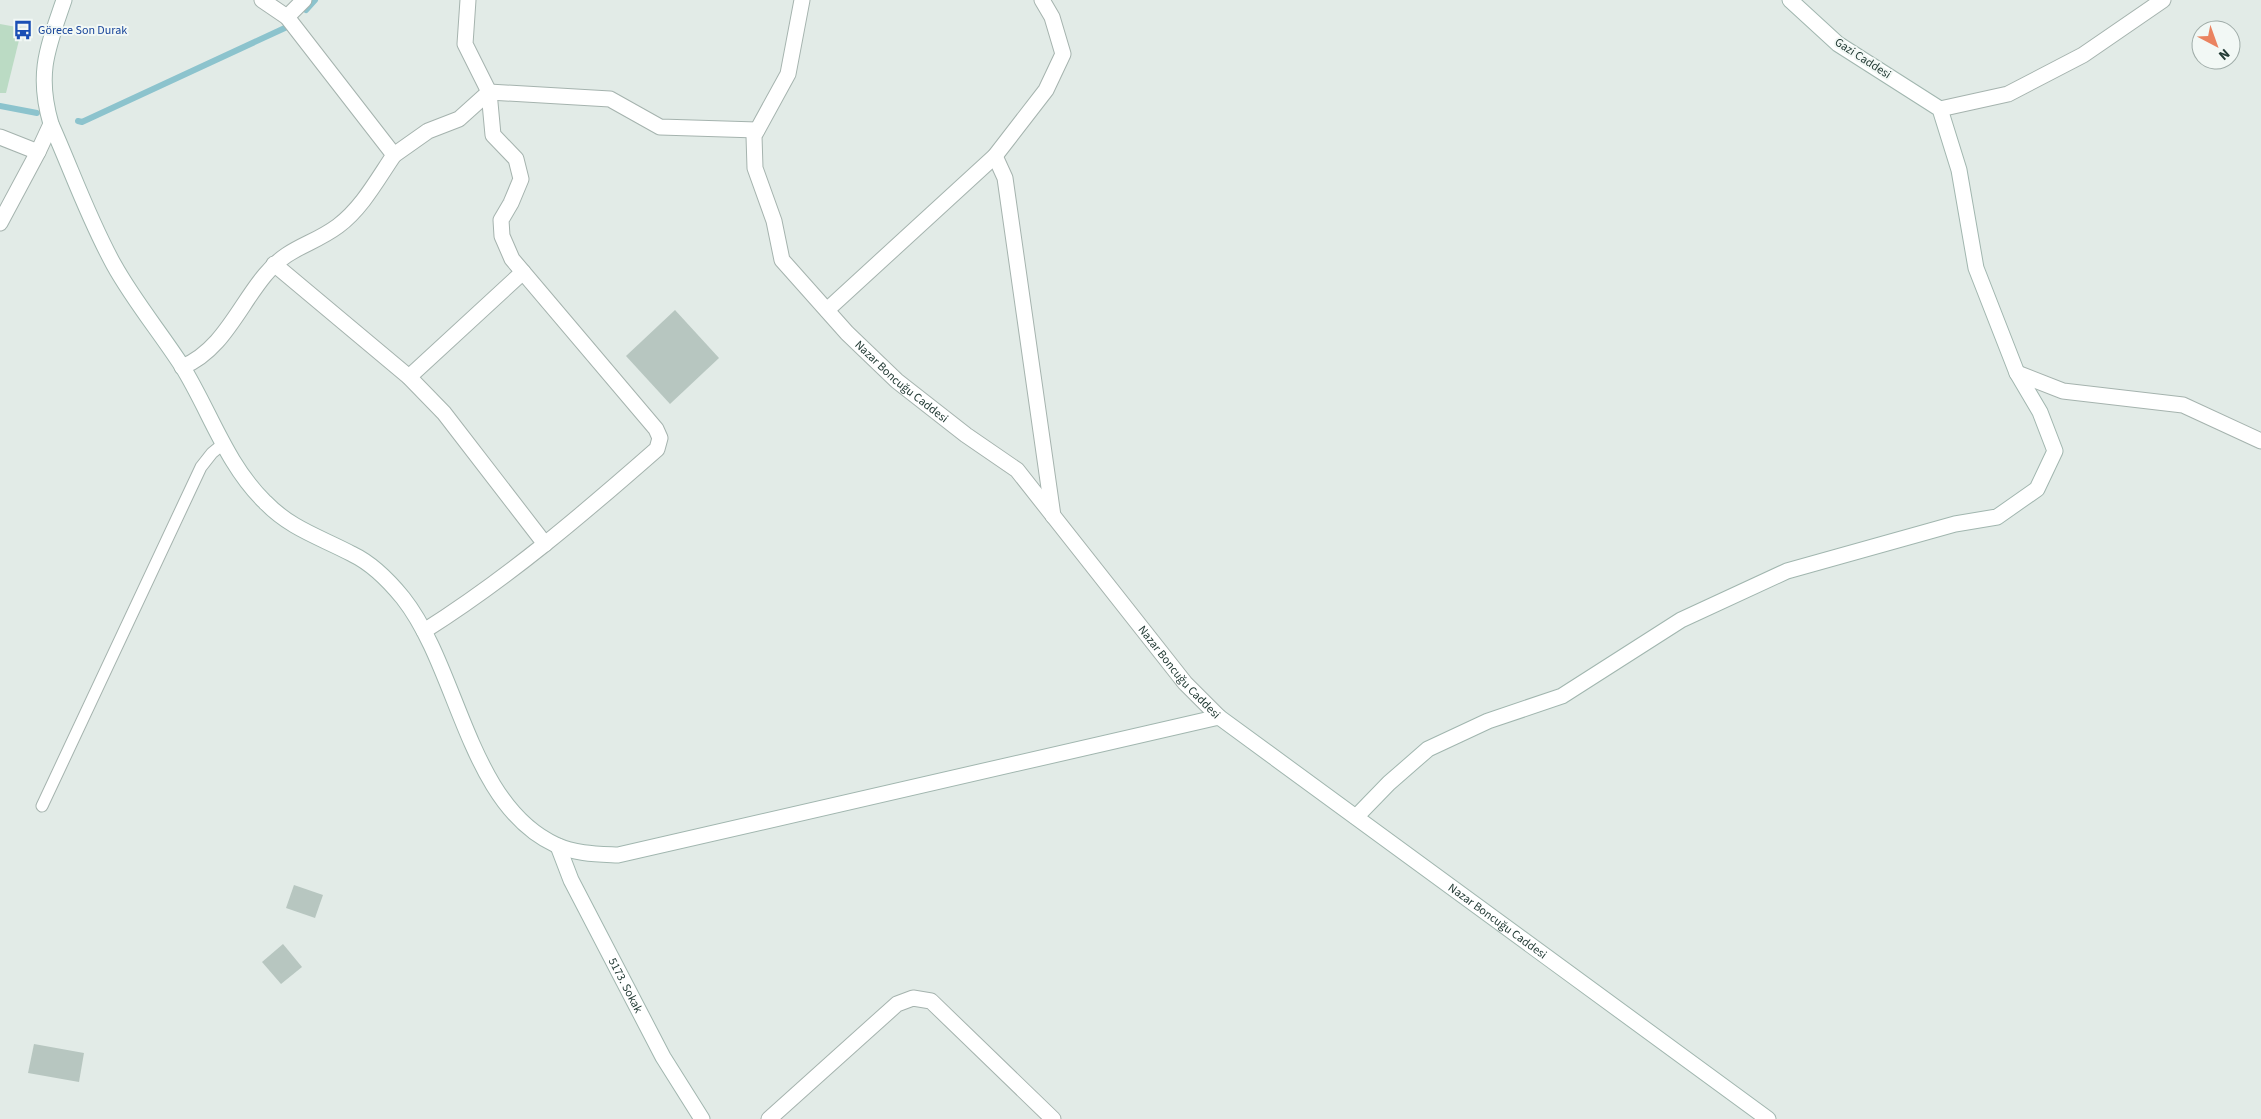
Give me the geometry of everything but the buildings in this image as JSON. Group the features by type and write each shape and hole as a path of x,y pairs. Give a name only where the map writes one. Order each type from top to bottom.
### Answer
{"street":[{"path":"64,0 45,56 43,84 45,104 51,124 100,238 126,287 182,367 238,470 266,504 301,530 354,554 378,572 403,598 424,631 480,760 495,788 511,812 536,834 558,846 586,854 618,854 1220,717"},
{"path":"262,0 287,17 394,155"},
{"path":"287,17 304,0"},
{"path":"424,631 466,605 545,544 657,449 660,438 656,429 512,258 502,236 501,220 512,202 522,179 516,159 493,135 488,92 465,44 468,0"},
{"path":"182,367 192,363 210,350 274,264 292,250 322,236 349,217 361,204 394,155 428,132 459,119 488,92 610,99 660,127 756,130 788,74 802,0"},
{"path":"827,310 995,156 1046,90 1063,54 1052,17 1042,0"},
{"name":"Gazi Caddesi","path":"1790,0 1838,44 1940,109"},
{"path":"1356,817 1389,783 1428,749 1488,721 1562,696 1681,620 1787,572 1955,524 1997,517 2037,489 2056,451 2040,412 2017,373 1976,268 1959,170 1940,109 2008,94 2083,55 2163,0"},
{"path":"0,223 51,124"},
{"name":"Nazar Boncuğu Caddesi","path":"756,130 754,136 755,168 774,222 782,260 847,333 897,381 966,435 1017,470 1185,683 1220,717 1768,1119"},
{"path":"0,137 38,152"},
{"path":"995,156 1005,178 1053,517"},
{"path":"274,264 409,377 444,413 545,544"},
{"path":"409,377 523,272"},
{"path":"2017,373 2063,391 2184,406 2261,441"},
{"name":"5173. Sokak","path":"558,846 571,880 663,1057 702,1119"},
{"path":"769,1119 898,1004 913,998 931,1001 1053,1119"}],"lane":[{"path":"42,806 201,467 212,453 223,444"}],"green space":[{"path":"0,24 22,28 6,93 0,93"}],"waterway":[{"path":"306,10 315,0"},
{"path":"78,121 82,122 287,27"},
{"path":"0,106 37,113"}],"place":[{"name":"Görece Son Durak","path":"23,30"}]}
